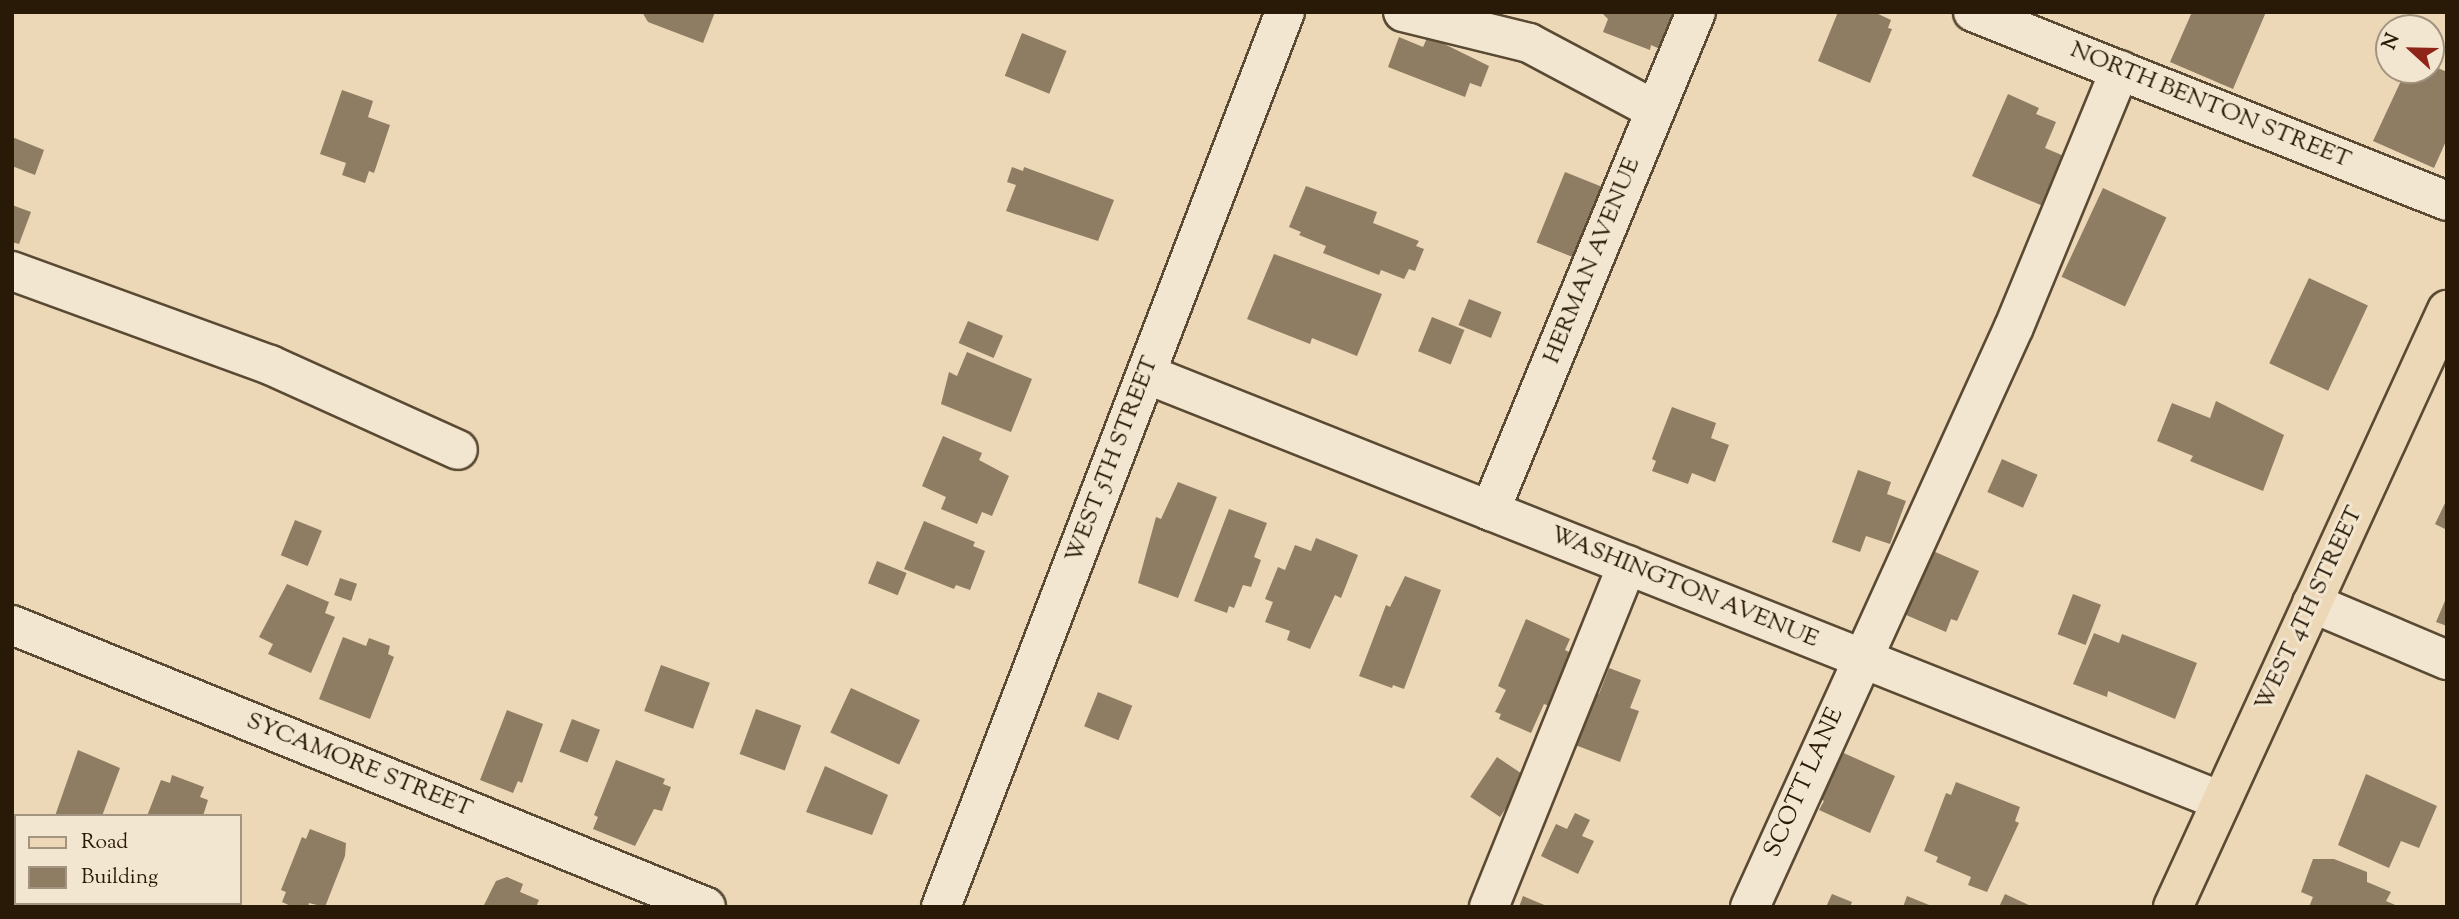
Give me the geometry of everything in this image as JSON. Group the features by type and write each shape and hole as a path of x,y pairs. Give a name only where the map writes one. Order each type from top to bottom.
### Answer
{"main road":[{"name":"WEST 4TH STREET","path":"2173,907 2447,310"}],"street":[{"name":"WEST 5TH STREET","path":"941,907 1285,12"},
{"path":"1403,12 1529,43 1655,110"},
{"name":"HERMAN AVENUE","path":"1490,511 1696,12"},
{"name":"NORTH BENTON STREET","path":"1973,12 2447,201"},
{"name":"SCOTT LANE","path":"1750,907 1861,658 2014,327 2120,70"},
{"path":"12,271 270,365 458,450"},
{"name":"WASHINGTON AVENUE","path":"1146,374 2221,801"},
{"path":"1489,907 1627,565"},
{"path":"2312,603 2447,660"},
{"name":"SYCAMORE STREET","path":"12,625 706,907"}],"building":[{"path":"642,12 715,12 703,43 648,22"},
{"path":"1601,12 1674,12 1660,49 1651,45 1650,50 1603,32 1608,19"},
{"path":"1838,12 1874,12 1891,20 1888,28 1892,29 1870,83 1818,61"},
{"path":"2192,12 2266,12 2233,89 2170,62"},
{"path":"1022,33 1067,51 1049,94 1005,76"},
{"path":"1428,36 1489,66 1481,87 1470,83 1465,97 1388,67 1399,37 1423,47"},
{"path":"2445,71 2447,72 2447,139 2434,168 2373,141 2399,84 2445,84"},
{"path":"342,90 373,101 368,117 390,125 374,173 369,171 365,183 342,175 346,163 320,154"},
{"path":"2008,94 2039,108 2036,114 2056,122 2045,148 2064,156 2043,206 1972,176"},
{"path":"12,137 44,150 35,175 12,166"},
{"path":"1012,167 1023,171 1024,167 1114,200 1098,241 1006,211 1016,185 1007,182"},
{"path":"1565,172 1603,187 1575,258 1537,242"},
{"path":"1306,186 1377,212 1373,223 1419,241 1416,246 1424,249 1415,271 1409,269 1404,279 1381,270 1379,275 1323,253 1326,246 1299,235 1301,232 1289,227"},
{"path":"2103,188 2166,218 2125,306 2062,277"},
{"path":"12,205 31,212 19,244 12,242"},
{"path":"1274,254 1382,294 1357,356 1312,338 1310,344 1247,319"},
{"path":"2309,278 2368,305 2328,391 2269,363"},
{"path":"1469,299 1501,312 1491,338 1459,325"},
{"path":"1432,317 1464,330 1451,364 1418,351"},
{"path":"968,321 1003,336 994,358 959,343"},
{"path":"967,352 1032,379 1011,432 941,404 949,372 957,376"},
{"path":"2216,401 2284,435 2263,491 2190,461 2193,456 2157,441 2172,403 2210,418"},
{"path":"1672,407 1716,423 1711,438 1729,445 1715,482 1692,473 1688,484 1652,471 1656,461 1652,459"},
{"path":"943,436 982,453 979,460 1009,476 992,516 982,512 977,524 941,509 946,497 922,486"},
{"path":"2002,459 2038,475 2023,508 1987,492"},
{"path":"1858,470 1891,482 1887,494 1906,501 1890,544 1866,536 1860,552 1832,542"},
{"path":"1178,482 1217,497 1178,598 1138,583 1156,517 1161,519"},
{"path":"2447,499 2447,530 2435,524"},
{"path":"1229,509 1267,523 1254,557 1261,560 1251,587 1243,585 1234,608 1229,606 1227,613 1194,601"},
{"path":"295,520 322,531 308,566 281,555"},
{"path":"924,521 975,542 973,546 985,551 970,590 956,585 954,589 904,569"},
{"path":"1316,538 1358,555 1341,598 1335,595 1310,649 1287,640 1290,631 1265,622 1273,602 1265,599 1278,567 1285,570 1295,545 1311,551"},
{"path":"1926,548 1979,571 1957,621 1951,619 1946,632 1899,612"},
{"path":"877,561 907,573 898,595 868,583"},
{"path":"1405,576 1441,590 1404,689 1393,685 1392,688 1359,676 1386,605 1390,607"},
{"path":"340,578 357,584 351,601 334,595"},
{"path":"287,584 329,602 325,613 335,617 311,673 268,654 273,644 259,637"},
{"path":"2073,594 2101,605 2086,645 2058,634"},
{"path":"2447,596 2447,626 2436,622"},
{"path":"1526,619 1570,639 1565,650 1577,656 1554,708 1544,704 1531,733 1499,719 1501,714 1495,712 1506,690 1498,686"},
{"path":"2094,633 2119,643 2122,634 2197,663 2175,719 2108,691 2107,697 2073,684"},
{"path":"343,637 366,646 369,638 390,646 388,654 394,657 370,719 319,699"},
{"path":"661,665 710,683 693,729 644,711"},
{"path":"1609,668 1641,680 1630,708 1639,711 1620,762 1570,743 1590,691 1599,694"},
{"path":"851,688 920,720 899,765 830,732"},
{"path":"1098,692 1132,706 1118,740 1084,726"},
{"path":"756,709 801,725 785,771 740,754"},
{"path":"507,710 543,724 522,783 518,781 513,793 480,780"},
{"path":"572,719 600,730 587,762 559,752"},
{"path":"78,750 120,768 103,814 56,814"},
{"path":"1837,750 1895,776 1870,833 1819,810 1824,801 1817,797"},
{"path":"1497,757 1527,777 1500,817 1470,797"},
{"path":"616,760 665,779 663,784 671,787 662,811 654,809 635,846 593,829 598,817 594,815"},
{"path":"825,766 888,795 872,835 806,812"},
{"path":"2366,774 2437,806 2419,848 2401,841 2389,868 2338,845"},
{"path":"172,775 204,787 200,797 208,800 204,814 148,814 161,780 170,783"},
{"path":"1956,782 2020,807 2015,821 2019,823 1987,892 1968,885 1971,877 1936,862 1938,857 1924,851 1946,793 1951,795"},
{"path":"1575,813 1590,820 1582,836 1594,841 1578,874 1541,856 1556,824 1567,829"},
{"path":"310,829 346,843 345,856 325,907 309,903 308,907 293,907 282,902 286,892 281,890 302,837 306,839"},
{"path":"2313,859 2334,859 2367,872 2367,882 2391,892 2386,901 2400,907 2309,907 2313,897 2301,892"},
{"path":"507,877 523,884 520,892 539,900 536,907 483,907 496,881"},
{"path":"1832,894 1852,902 1850,907 1826,907"},
{"path":"2005,894 2033,907 1999,907"},
{"path":"1523,896 1549,907 1519,907"},
{"path":"1907,896 1934,907 1903,907"}]}
